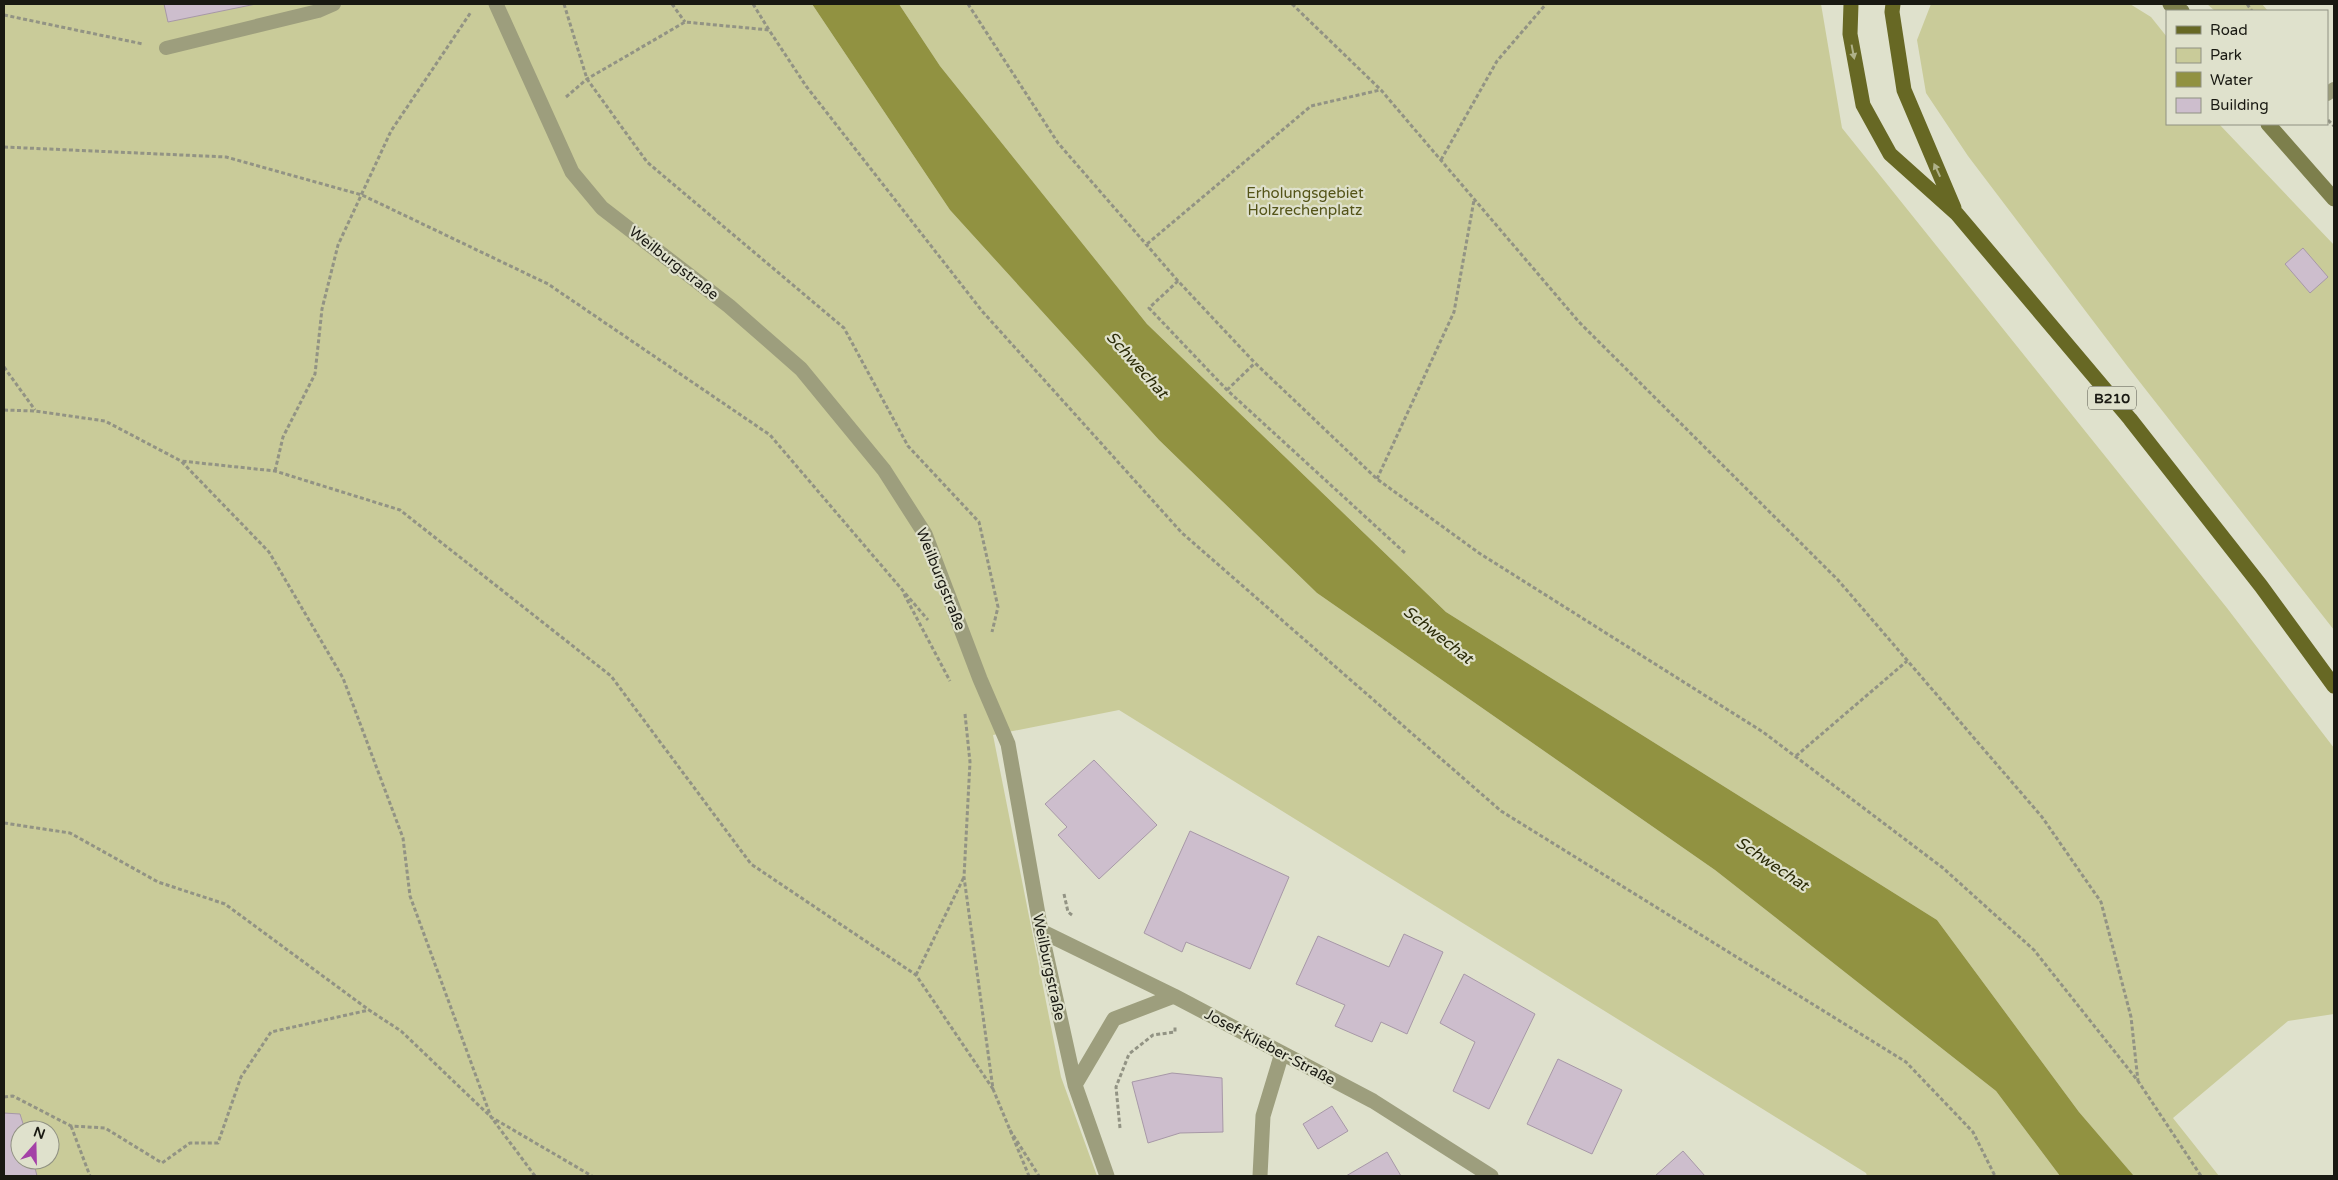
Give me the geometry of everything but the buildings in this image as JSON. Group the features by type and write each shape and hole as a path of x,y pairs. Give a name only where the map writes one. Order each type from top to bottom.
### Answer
{"main road":[{"name":"B210","path":"1851,4 1850,34 1864,105 1890,154 1957,214 2195,499 2334,686"},
{"name":"B210","path":"1896,7 1904,90 1928,152 1957,214"}],"street":[{"name":"Weilburgstraße","path":"496,4 572,172 602,208 729,306 801,369 884,470 926,534 980,679 1008,744 1041,931 1075,1084 1107,1176"},
{"path":"2271,125 2334,199"},
{"name":"Josef-Klieber-Straße","path":"1041,931 1174,996 1373,1101 1491,1176"},
{"path":"1075,1084 1114,1020 1174,996"},
{"path":"1260,1176 1263,1116 1282,1053"}],"lane":[{"path":"166,48 318,11 334,4"}],"path":[{"path":"564,4 587,79 648,162 844,328 908,446 979,522 998,607 991,634"},
{"path":"672,4 684,22"},
{"path":"753,4 806,86 982,311 1182,533 1501,812 1906,1062 1973,1132 1996,1176"},
{"path":"968,4 1058,143 1178,281 1255,362 1377,478 1479,553 1763,732 1943,868 2034,950 2138,1081 2201,1176"},
{"path":"1292,4 1381,90 1579,322 1838,580 2042,817 2101,902 2131,1017 2138,1081"},
{"path":"1441,160 1497,61 1546,4"},
{"path":"4,15 166,48"},
{"path":"275,471 283,437 315,374 322,309 338,244 392,130 466,19"},
{"path":"546,114 587,79 684,22 769,30"},
{"path":"1147,244 1311,106 1381,90"},
{"path":"4,147 226,157 362,195 548,284 770,435 901,589 955,690"},
{"path":"1377,478 1454,312 1475,199"},
{"path":"1178,281 1149,308 1227,390 1406,553"},
{"path":"1227,390 1255,362"},
{"path":"4,367 35,411"},
{"path":"4,410 35,411 105,421 181,461 269,552 343,678 403,838 410,896 492,1118 592,1176"},
{"path":"181,461 275,471 400,510 611,676 751,864 916,975 993,1089"},
{"path":"1796,756 1908,661"},
{"path":"964,706 970,762 964,877 993,1089 1004,1120 1029,1176"},
{"path":"4,823 70,833 158,882 225,904 369,1010 401,1031 492,1118 535,1176"},
{"path":"916,975 964,877"},
{"path":"4,1097 13,1096 70,1126 105,1128 162,1162 190,1143 218,1143 241,1077 271,1032 369,1010"},
{"path":"1004,1120 1039,1176"},
{"path":"70,1126 90,1176"}],"green space":[{"path":"4,4 812,4 950,210 1159,440 1317,593 1715,870 1996,1091 2060,1176 1867,1176 1866,1173 1119,710 993,735 1061,1077 1097,1176 4,1176"},
{"name":"Erholungsgebiet Holzrechenplatz","path":"899,4 1821,4 1842,128 2227,608 2334,748 2334,1014 2288,1021 2173,1118 2219,1176 2134,1176 2079,1112 1937,920 1446,612 1147,324 940,66"},
{"path":"1931,4 2130,4 2151,17 2166,36 2166,125 2220,125 2334,245 2334,630 2128,367 1968,156 1926,93 1917,40"},
{"path":"2207,4 2262,4 2267,10 2214,10"}],"water":[{"name":"Schwechat","path":"812,4 899,4 940,66 1147,324 1446,612 1937,920 2079,1112 2134,1176 2060,1176 1996,1091 1715,870 1317,593 1159,440 950,210"}]}
